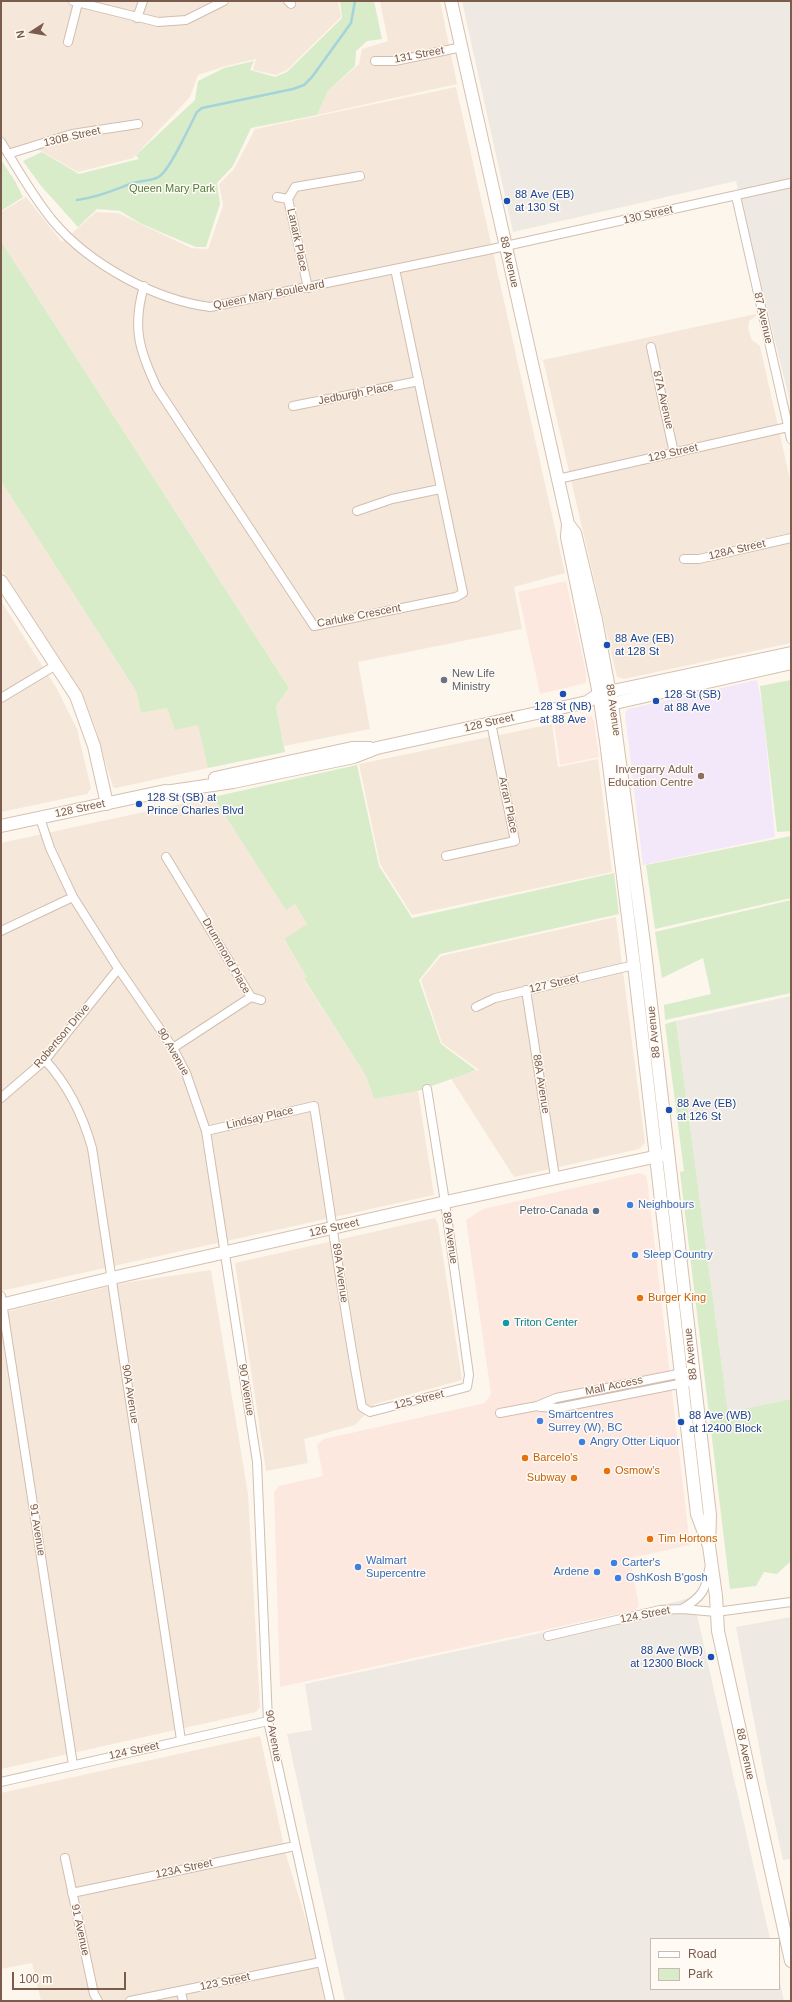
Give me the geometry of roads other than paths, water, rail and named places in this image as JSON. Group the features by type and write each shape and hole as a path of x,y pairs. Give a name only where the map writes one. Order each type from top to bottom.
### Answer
{"main road":[{"name":"88 Avenue","path":"451,1 568,524 567,537 606,699 642,928 662,1156"},
{"path":"1,581 76,696 90,733 107,804"},
{"path":"606,699 791,653"},
{"path":"606,699 791,663"},
{"name":"88 Avenue","path":"606,699 634,965 662,1156 688,1377 710,1515 709,1551 716,1596 718,1631 791,1961"},
{"name":"128 Street","path":"1,826 158,793 287,761 352,748 377,748 606,699"},
{"name":"126 Street","path":"1,1302 334,1228 554,1177 662,1156"}],"street":[{"path":"137,18 143,1"},
{"path":"68,42 75,2 158,22 186,20 224,1"},
{"name":"131 Street","path":"375,61 395,61 462,46"},
{"name":"130B Street","path":"8,154 72,134 138,124"},
{"name":"Queen Mary Boulevard","path":"1,142 53,220 71,240 110,269 181,302 210,307 308,288 506,245"},
{"name":"Lanark Place","path":"308,288 288,200 296,187 360,176"},
{"name":"130 Street","path":"506,245 791,183"},
{"name":"87 Avenue","path":"736,196 791,439"},
{"path":"277,197 288,200"},
{"name":"Carluke Crescent","path":"144,286 138,305 138,337 143,360 157,388 314,626 456,597 463,593 395,269"},
{"name":"87A Avenue","path":"651,347 674,453"},
{"name":"Jedburgh Place","path":"293,406 419,381"},
{"name":"129 Street","path":"558,479 788,427"},
{"path":"357,511 392,499 440,489"},
{"name":"128A Street","path":"684,559 699,559 791,538"},
{"path":"1,698 56,665"},
{"name":"Arran Place","path":"446,856 515,841 491,723"},
{"name":"90 Avenue","path":"40,818 50,848 73,897 118,969 173,1048 186,1072 206,1130 257,1462 268,1721 330,2001"},
{"name":"Drummond Place","path":"166,858 251,997 173,1048"},
{"path":"1,931 73,897"},
{"name":"127 Street","path":"476,1007 495,998 634,965"},
{"name":"Robertson Drive","path":"1,1098 45,1060 118,969"},
{"name":"88A Avenue","path":"526,990 554,1177"},
{"path":"251,997 261,1000"},
{"name":"90A Avenue","path":"45,1060 68,1090 88,1130 92,1148 182,1740"},
{"name":"89 Avenue","path":"427,1090 445,1202 469,1375 467,1387"},
{"name":"Lindsay Place","path":"206,1130 314,1106"},
{"name":"89A Avenue","path":"314,1106 334,1228 349,1338 360,1399 362,1407 370,1412"},
{"name":"91 Avenue","path":"1,1302 73,1764"},
{"name":"Mall Access","path":"500,1413 537,1406 558,1408 688,1377"},
{"name":"125 Street","path":"370,1412 467,1387"},
{"path":"682,1609 698,1598 707,1585 709,1551"},
{"name":"124 Street","path":"548,1636 660,1610 682,1609 716,1612 791,1602"},
{"name":"124 Street","path":"1,1782 73,1764 268,1721"},
{"name":"123A Street","path":"72,1893 295,1846"},
{"name":"91 Avenue","path":"65,1858 94,1994 98,2001"},
{"name":"123 Street","path":"130,2001 181,1992 321,1962"},
{"path":"181,1992 183,2001"}],"waterway":[{"path":"77,200 85,199 160,176 169,165 197,112 202,108 293,89 304,85 312,77 351,23 355,1"}],"place":[{"name":"88 Ave (EB) at 130 St","path":"507,201"},
{"name":"88 Ave (EB) at 128 St","path":"607,645"},
{"name":"New Life Ministry","path":"444,680"},
{"name":"128 St (NB) at 88 Ave","path":"563,694"},
{"name":"128 St (SB) at 88 Ave","path":"656,701"},
{"name":"Invergarry Adult Education Centre","path":"701,776"},
{"name":"128 St (SB) at Prince Charles Blvd","path":"139,804"},
{"name":"88 Ave (EB) at 126 St","path":"669,1110"},
{"name":"Neighbours","path":"630,1205"},
{"name":"Petro-Canada","path":"596,1211"},
{"name":"Sleep Country","path":"635,1255"},
{"name":"Burger King","path":"640,1298"},
{"name":"Triton Center","path":"506,1323"},
{"name":"Smartcentres Surrey (W), BC","path":"540,1421"},
{"name":"88 Ave (WB) at 12400 Block","path":"681,1422"},
{"name":"Angry Otter Liquor","path":"582,1442"},
{"name":"Barcelo's","path":"525,1458"},
{"name":"Osmow's","path":"607,1471"},
{"name":"Subway","path":"574,1478"},
{"name":"Tim Hortons","path":"650,1539"},
{"name":"Carter's","path":"614,1563"},
{"name":"Walmart Supercentre","path":"358,1567"},
{"name":"Ardene","path":"597,1572"},
{"name":"OshKosh B'gosh","path":"618,1578"},
{"name":"88 Ave (WB) at 12300 Block","path":"711,1657"}],"park label":[{"name":"Queen Mary Park","path":"172,189"}]}
